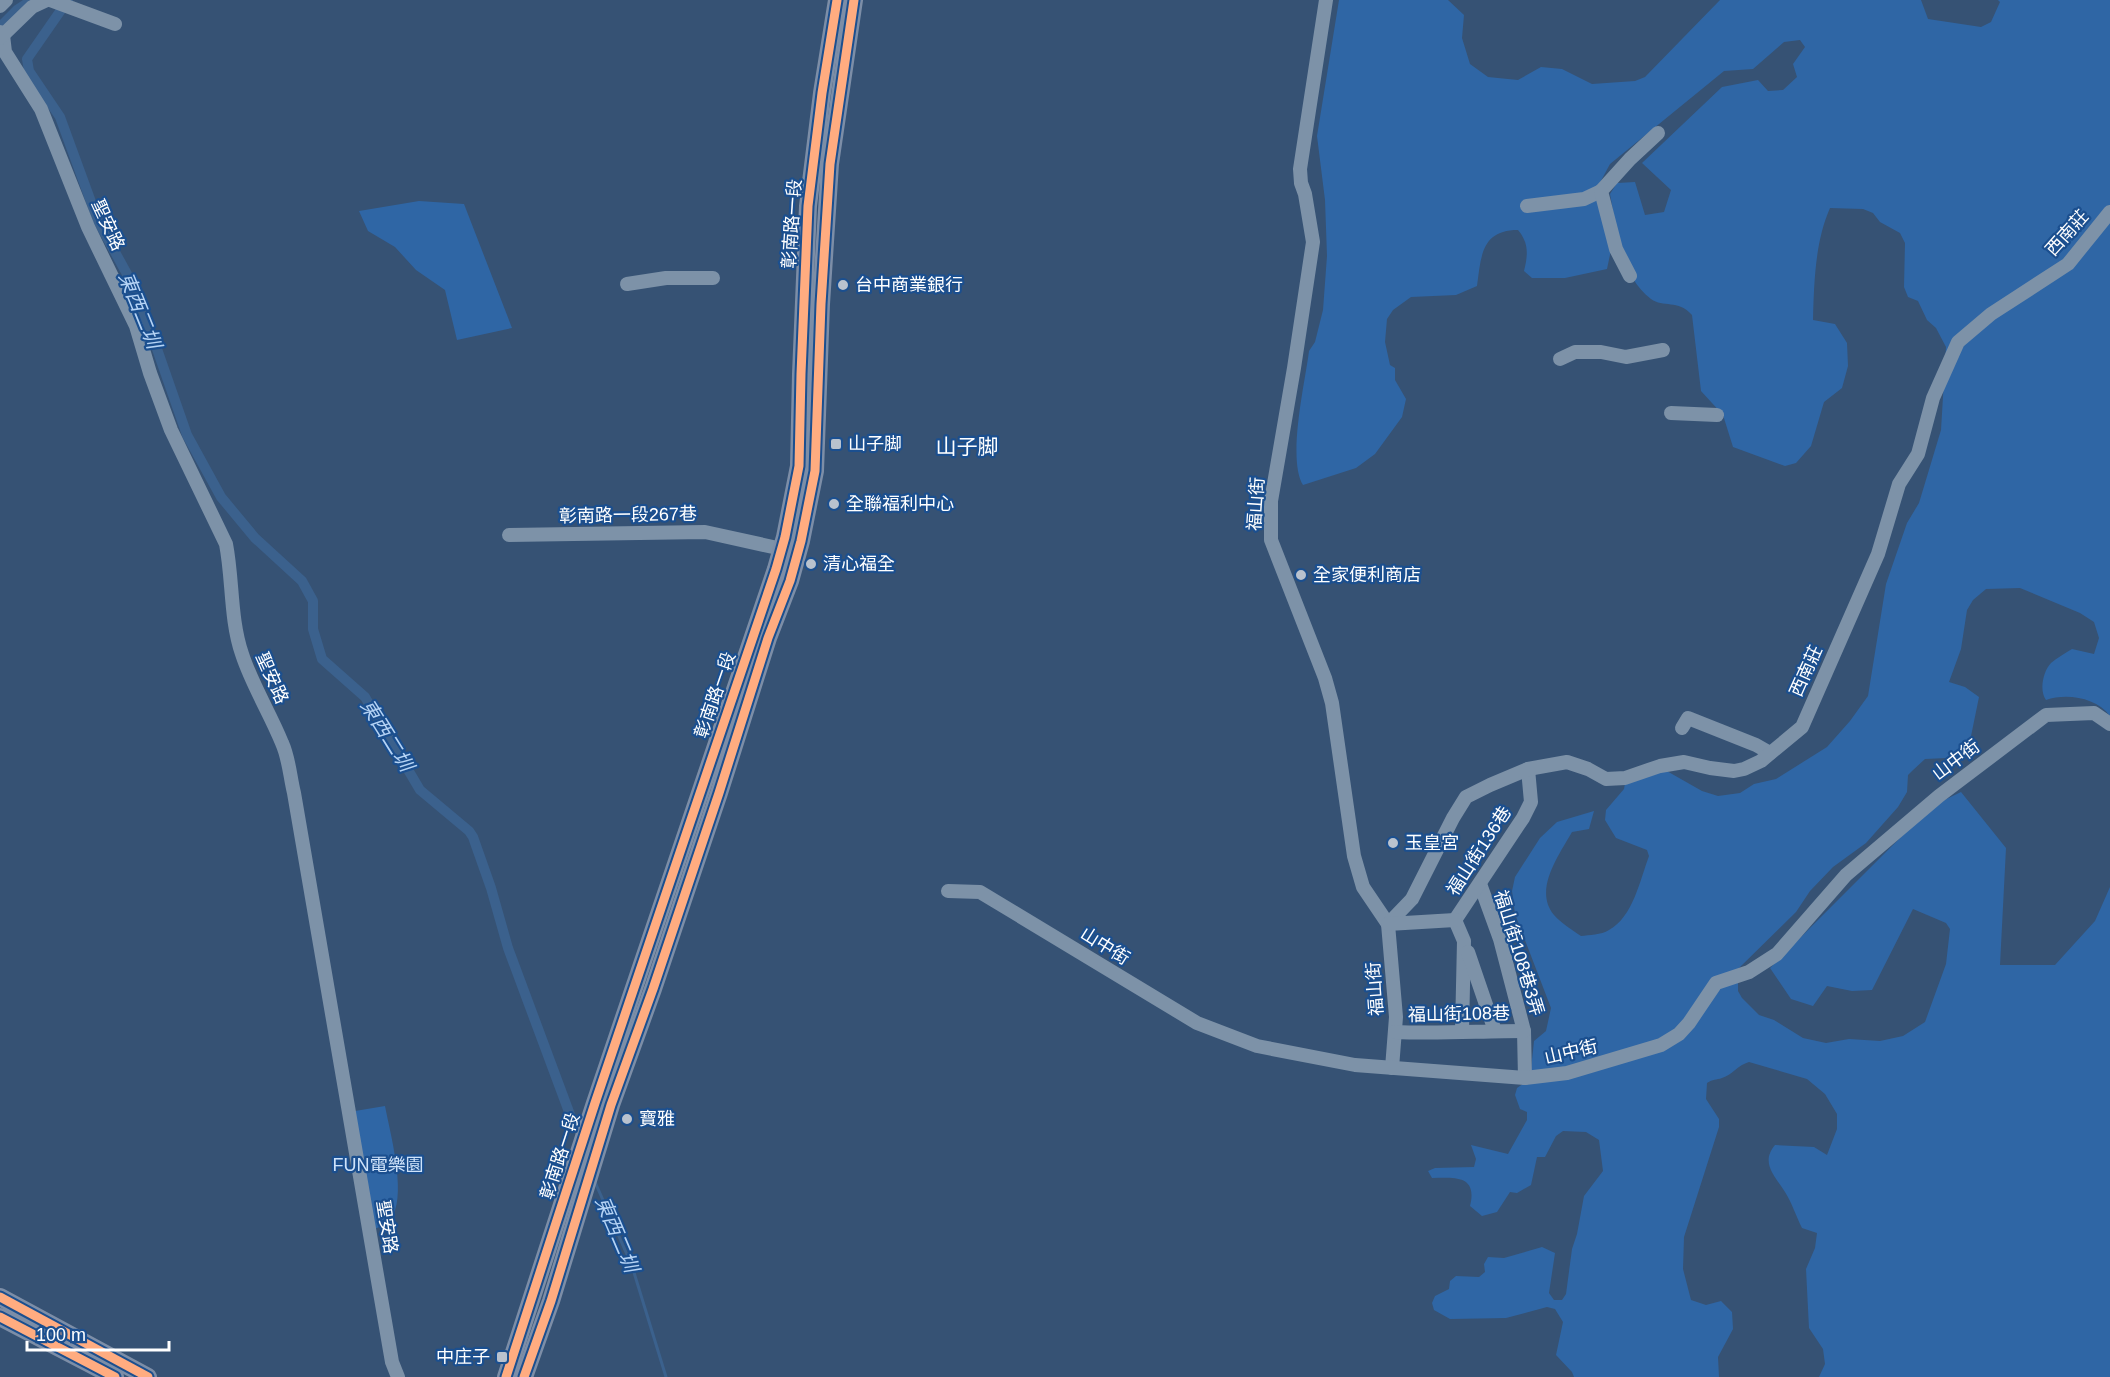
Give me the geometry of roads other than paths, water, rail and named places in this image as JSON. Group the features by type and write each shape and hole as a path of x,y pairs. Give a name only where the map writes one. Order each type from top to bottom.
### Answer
{"main road":[{"name":"彰南路一段","path":"506,1377 584,1134 782,549 799,466 808,206 822,93 837,0"},
{"name":"彰南路一段","path":"524,1377 551,1301 611,1105 653,989 768,638 790,581 801,541 816,471 821,304 830,164 854,0"},
{"path":"0,1297 148,1377"},
{"path":"0,1317 115,1377"}],"street":[{"path":"0,6 6,0"},
{"name":"福山街","path":"1326,0 1300,169 1313,242 1271,501 1271,540 1325,678 1332,703 1354,856 1363,887 1388,924 1396,1017 1392,1068"},
{"path":"1,35 32,7 56,2 115,24"},
{"name":"聖安路","path":"1,35 5,52 41,109 88,227 136,326 150,374 171,430 226,544 239,643 259,695 283,745 294,793 392,1362 398,1377"},
{"path":"1527,207 1584,199 1601,191 1658,133"},
{"path":"1601,191 1616,249 1630,276"},
{"name":"西南莊","path":"1388,924 1412,899 1466,797 1528,769 1567,762 1605,779 1625,778 1660,766 1684,762 1734,771 1744,769 1761,761 1802,727 1878,554 1899,484 1918,454 1933,398 1958,342 1991,314 2068,264 2110,212"},
{"path":"627,284 666,279 713,278"},
{"path":"1560,359 1575,352 1601,352 1626,357 1664,350"},
{"path":"1671,413 1717,416"},
{"name":"彰南路一段267巷","path":"509,535 705,532 782,549"},
{"name":"山中街","path":"948,891 980,892 1197,1023 1257,1046 1355,1065 1525,1078 1567,1073 1661,1045 1679,1034 1716,983 1749,972 1776,954 1846,875 1939,796 2046,715 2094,713 2110,724"},
{"path":"1682,728 1688,718 1756,745 1770,753"},
{"name":"福山街136巷","path":"1388,924 1455,920 1523,818 1531,802 1528,769"},
{"name":"福山街108巷3弄","path":"1480,884 1500,939 1524,1031 1525,1078"},
{"path":"1455,920 1495,1031"},
{"path":"1462,1031 1464,941"},
{"name":"福山街108巷","path":"1395,1032 1428,1034 1462,1031 1524,1031"}],"waterway":[{"path":"0,27 17,10 32,0"},
{"name":"東西二圳","path":"68,0 27,59 29,71 60,117 98,221 127,274 157,349 187,435 221,497 255,538 302,581 313,601 313,629 322,659 365,697 420,790 469,831 473,837 491,888 508,948 572,1120"},
{"name":"東西二圳","path":"572,1120 577,1133"},
{"name":"東西二圳","path":"595,1182 632,1266 666,1377"}],"place":[{"name":"台中商業銀行","path":"843,285"},
{"name":"山子脚","path":"836,444"},
{"name":"全聯福利中心","path":"834,504"},
{"name":"清心福全","path":"811,564"},
{"name":"全家便利商店","path":"1301,575"},
{"name":"玉皇宮","path":"1393,843"},
{"name":"寶雅","path":"627,1119"},
{"name":"中庄子","path":"502,1357"}],"district":[{"name":"山子脚","path":"967,447"}],"park label":[{"name":"FUN電樂園","path":"378,1165"}]}
